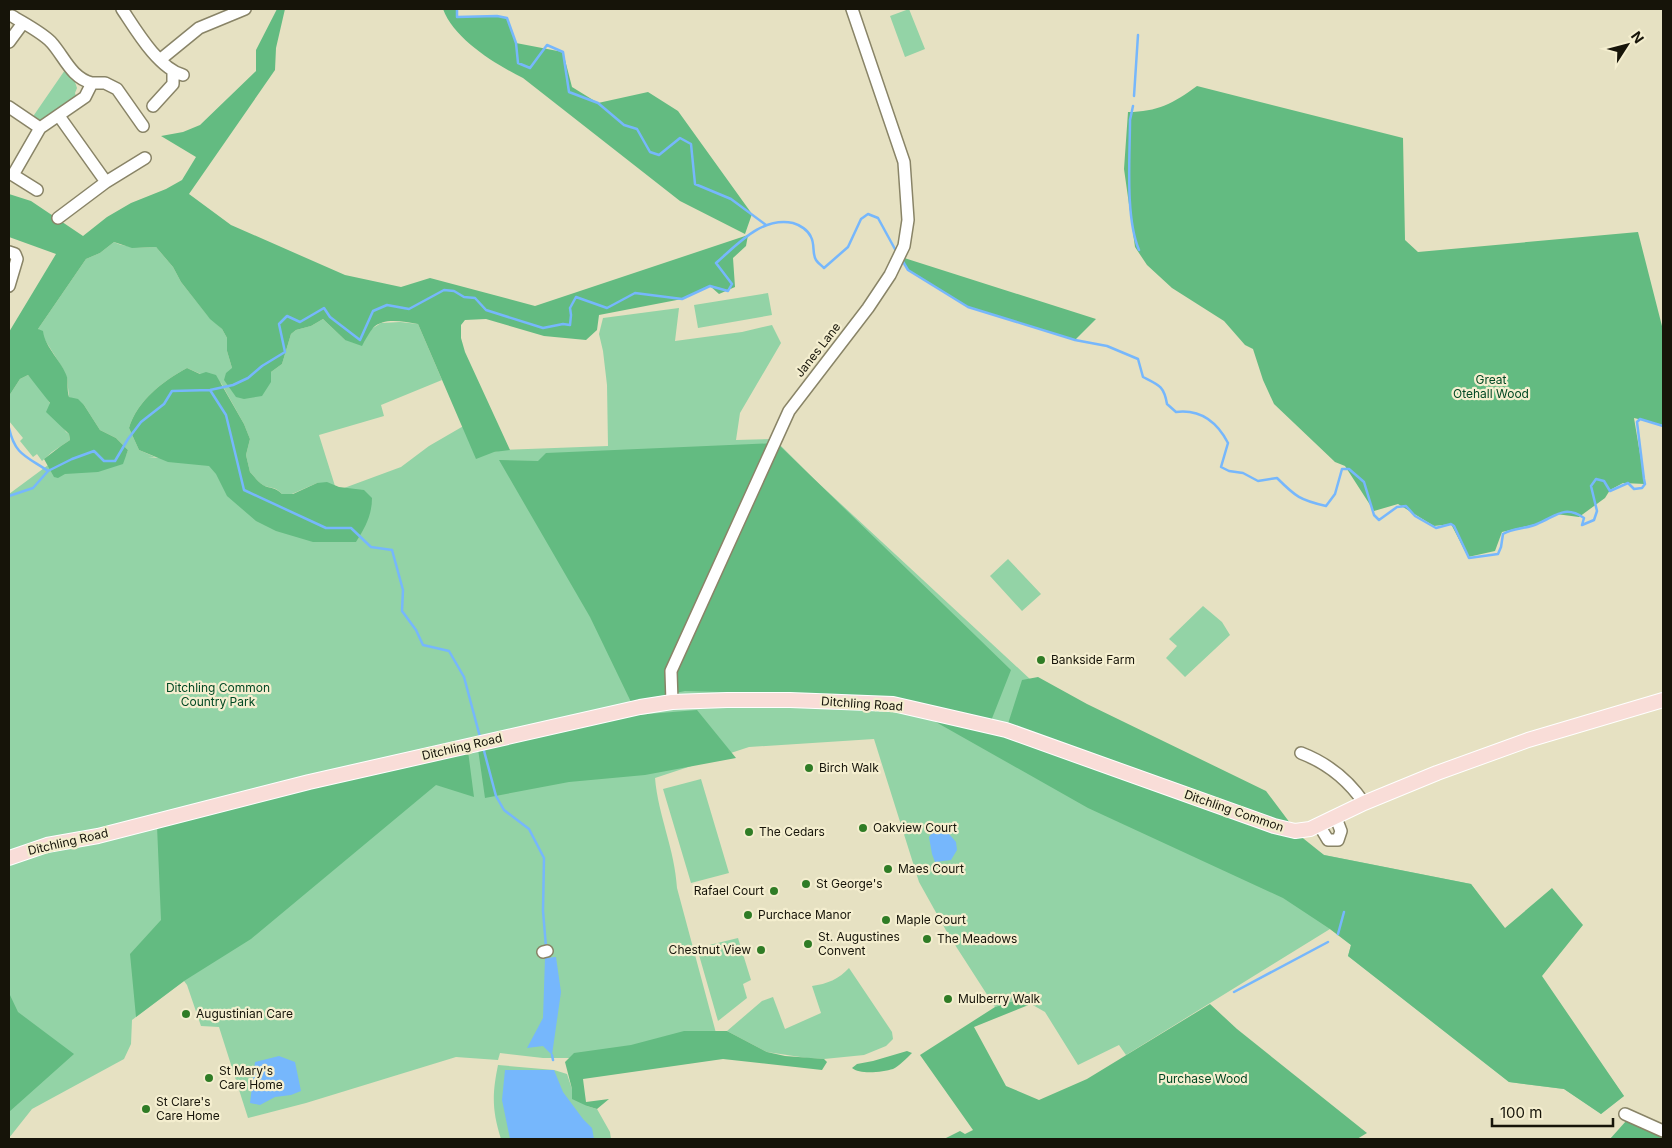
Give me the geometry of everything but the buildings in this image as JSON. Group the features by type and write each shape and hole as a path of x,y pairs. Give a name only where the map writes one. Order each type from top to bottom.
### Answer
{"main road":[{"name":"Ditchling Road","path":"9,858 47,845 98,836 309,782 640,707 672,702 790,700 893,704 923,710"},
{"name":"Ditchling Common","path":"923,710 1006,730 1274,826 1295,831 1319,825 1437,773 1528,740 1663,700"}],"street":[{"path":"122,9 146,46 178,73 173,84 153,106"},
{"name":"Janes Lane","path":"672,702 671,670 789,411 868,308 890,275 904,246 908,220 904,162 852,9"},
{"path":"161,59 194,31 237,10"},
{"path":"12,16 46,38 76,74 86,82 105,83 117,89 143,126"},
{"path":"9,42 23,22"},
{"path":"37,190 11,174 40,128 85,97 92,83"},
{"path":"9,107 40,128"},
{"path":"59,116 106,182"},
{"path":"58,218 106,182 144,158"},
{"path":"9,252 15,254 16,260 9,286"},
{"path":"1301,753 1315,753 1354,789 1364,804"},
{"path":"1319,825 1328,840 1338,840 1341,831 1336,818"},
{"path":"1625,1114 1663,1131"}],"green space":[{"path":"277,9 285,9 276,48 275,70 189,194 231,225 345,275 401,287 430,278 535,306 748,235 746,246 733,258 735,287 719,294 710,286 682,299 599,315 597,330 586,340 544,336 486,319 465,320 461,325 461,338 465,352 510,450 494,452 476,459 418,324 401,321 383,322 373,328 362,346 345,340 323,319 291,334 282,364 271,372 271,382 262,396 244,399 236,397 224,380 226,373 232,368 227,351 227,338 222,329 210,319 181,282 173,267 156,247 132,248 114,242 100,253 86,259 38,329 43,331 47,343 65,371 69,397 78,399 100,430 116,438 128,450 123,464 98,472 65,474 58,478 54,477 44,459 70,440 69,434 46,412 50,403 28,375 20,379 9,396 9,332 56,254 9,237 9,194 31,201 83,236 107,217 131,203 166,189 182,180 196,157 161,136 183,132 200,125 256,71 256,50"},
{"path":"443,9 457,9 457,17 497,16 507,18 516,43 563,52 572,87 598,103 648,92 678,111 752,214 745,234 680,201 523,78 500,66 477,50 456,30 448,20"},
{"path":"909,9 925,49 905,57 890,16"},
{"path":"65,70 74,79 77,88 76,96 38,123 34,120 34,115"},
{"name":"Great Otehall Wood","path":"1197,86 1403,138 1405,240 1418,252 1638,232 1663,330 1663,425 1634,418 1645,484 1623,483 1610,490 1605,498 1579,517 1556,514 1536,524 1502,532 1495,551 1468,557 1451,524 1434,526 1398,504 1374,511 1345,466 1335,462 1274,404 1263,380 1253,349 1245,345 1224,321 1172,288 1147,265 1135,247 1124,169 1128,112 1138,112 1165,105"},
{"name":"Ditchling Common Country Park","path":"114,242 129,246 156,247 173,267 181,282 208,316 222,329 227,338 227,351 232,368 271,372 282,364 291,334 323,319 345,340 381,323 400,322 418,324 442,380 381,405 384,416 319,435 335,486 317,483 292,494 282,494 274,488 261,484 250,472 246,455 250,439 244,424 221,383 187,368 169,379 152,393 133,418 129,428 139,450 155,457 148,457 210,462 255,486 330,514 336,491 401,467 429,446 479,417 494,452 502,450 608,446 607,385 599,334 603,318 679,308 675,341 742,332 772,325 781,343 740,413 736,440 774,439 814,479 1031,680 1324,855 1471,884 1624,1096 1601,1114 1564,1089 1509,1082 1348,956 1351,945 1330,929 1126,1055 1119,1045 1078,1065 1045,1012 1031,1004 1026,997 995,1007 948,934 919,882 874,739 749,747 655,778 659,805 676,874 677,888 716,1033 595,1058 543,1058 500,1053 498,1060 456,1057 306,1103 248,1118 219,1027 201,1026 184,981 132,1020 131,1044 124,1059 32,1109 9,1138 9,494 82,440 126,455 128,450 116,438 100,430 84,405 69,397 67,378 62,367 38,329 86,259 100,253"},
{"path":"898,256 1096,319 1075,340 968,307 908,270"},
{"path":"768,293 772,315 698,328 694,305"},
{"path":"187,368 200,374 206,372 216,375 244,424 250,439 246,455 250,472 261,484 282,494 293,494 317,483 327,482 339,487 364,490 372,498 371,510 367,521 356,542 313,542 276,531 256,521 227,496 216,474 209,466 168,462 139,450 129,428 138,409 160,386"},
{"path":"28,375 44,393 66,432 69,434 70,440 42,461 37,454 33,457 20,441 23,438 9,421 9,396 20,379"},
{"path":"777,443 1011,670 991,721 856,696 685,691 631,702 590,617 499,460 538,461 546,453"},
{"path":"1008,559 1041,594 1022,611 990,576"},
{"path":"1203,606 1222,622 1230,635 1185,677 1166,658 1177,646 1169,639"},
{"path":"1038,677 1087,704 1266,791 1299,835 1324,855 1471,884 1505,928 1552,888 1583,925 1542,976 1624,1096 1601,1114 1564,1089 1509,1082 1348,956 1351,945 1283,898 1088,808 911,708 1006,730 1022,680"},
{"path":"697,710 736,758 645,775 569,782 485,798 478,749 636,715"},
{"path":"468,751 474,797 436,785 251,939 184,981 136,1017 130,954 161,920 157,826"},
{"path":"701,779 729,873 691,883 663,789"},
{"path":"738,938 751,980 743,984 747,998 718,1021 697,948"},
{"path":"849,968 892,1032 893,1039 886,1046 864,1055 824,1059 807,1058 767,1052 727,1031 762,1001 773,997 785,1029 821,1013 812,986 832,980"},
{"path":"9,993 18,1012 74,1054 9,1112"},
{"name":"Purchase Wood","path":"1026,997 1031,1004 974,1027 1006,1086 1039,1100 1087,1079 1210,1004 1237,1029 1367,1133 1357,1139 944,1139 960,1131 965,1134 973,1130 920,1055 995,1007"},
{"path":"684,1031 727,1031 767,1052 785,1056 824,1059 827,1062 822,1070 723,1059 583,1079 586,1102 609,1099 597,1109 572,1099 572,1089 565,1062 574,1053 631,1045"},
{"path":"907,1051 912,1053 893,1069 878,1072 860,1072 852,1068 857,1064"},
{"path":"498,1065 554,1070 567,1074 572,1089 587,1106 597,1109 610,1132 611,1139 501,1139 494,1102"},
{"path":"1626,1121 1663,1137 1663,1139 1610,1139"}],"water":[{"path":"934,830 949,834 956,842 957,850 951,860 935,862 929,837"},
{"path":"556,957 561,992 552,1055 543,1046 527,1048 543,1018 545,958"},
{"path":"279,1056 295,1062 301,1091 291,1095 275,1097 260,1105 250,1103 255,1062"},
{"path":"505,1070 554,1070 563,1092 592,1128 594,1139 510,1139 502,1100"}],"waterway":[{"path":"457,9 457,17 497,16 507,18 516,43 518,63 530,68 547,45 563,52 569,92 598,103 624,125 637,129 650,152 659,155 680,138 691,144 695,184 731,199 766,225"},
{"path":"1134,96 1138,35"},
{"path":"1133,106 1130,120 1129,186 1132,221 1139,250"},
{"path":"9,496 33,488 48,471 94,451 104,461 115,461 141,422 164,404 172,391 210,390 233,385 248,378 262,366 285,352 279,324 287,316 300,322 324,308 330,317 360,340 373,311 387,305 409,309 444,290 454,291 464,297 475,298 486,310 543,328 563,324 570,325 570,308 576,297 607,308 635,293 682,299 710,286 728,291 732,284 716,263 751,234 771,224 782,222 796,224 810,234 815,258 824,268 848,247 861,219 868,214 878,218 896,251"},
{"path":"902,260 908,270 968,307 1075,340 1107,346 1138,359 1143,377 1160,387 1167,404 1176,412 1201,415 1219,429 1228,443 1221,467 1229,471 1243,473 1258,481 1277,478 1299,497 1326,506 1335,494 1342,469 1349,469 1364,482 1374,515 1379,520 1397,507 1406,506 1415,516 1436,528 1451,524 1454,526 1469,558 1498,554 1503,534 1533,526 1560,513 1571,512 1577,514 1584,518 1582,525 1594,520 1597,511 1591,486 1596,479 1604,481 1610,491 1628,483 1634,489 1642,488 1645,484 1637,422 1640,419 1663,426"},
{"path":"210,390 226,415 244,490 326,528 351,528 371,547 392,550 403,590 402,611 416,630 423,645 449,651 464,677 480,737"},
{"path":"9,428 11,437 18,450 48,471"},
{"path":"483,747 496,796 504,810 529,829 544,858 543,911 546,947"},
{"path":"1338,934 1344,912"},
{"path":"1234,992 1328,942"},
{"path":"552,1055 553,1060"}],"place":[{"name":"Bankside Farm","path":"1041,660"},
{"name":"Birch Walk","path":"809,768"},
{"name":"Oakview Court","path":"863,828"},
{"name":"The Cedars","path":"749,832"},
{"name":"Maes Court","path":"888,869"},
{"name":"St George's","path":"806,884"},
{"name":"Rafael Court","path":"774,891"},
{"name":"Purchace Manor","path":"748,915"},
{"name":"Maple Court","path":"886,920"},
{"name":"The Meadows","path":"927,939"},
{"name":"St. Augustines Convent","path":"808,944"},
{"name":"Chestnut View","path":"761,950"},
{"name":"Mulberry Walk","path":"948,999"},
{"name":"Augustinian Care","path":"186,1014"},
{"name":"St Mary's Care Home","path":"209,1078"},
{"name":"St Clare's Care Home","path":"146,1109"}]}
